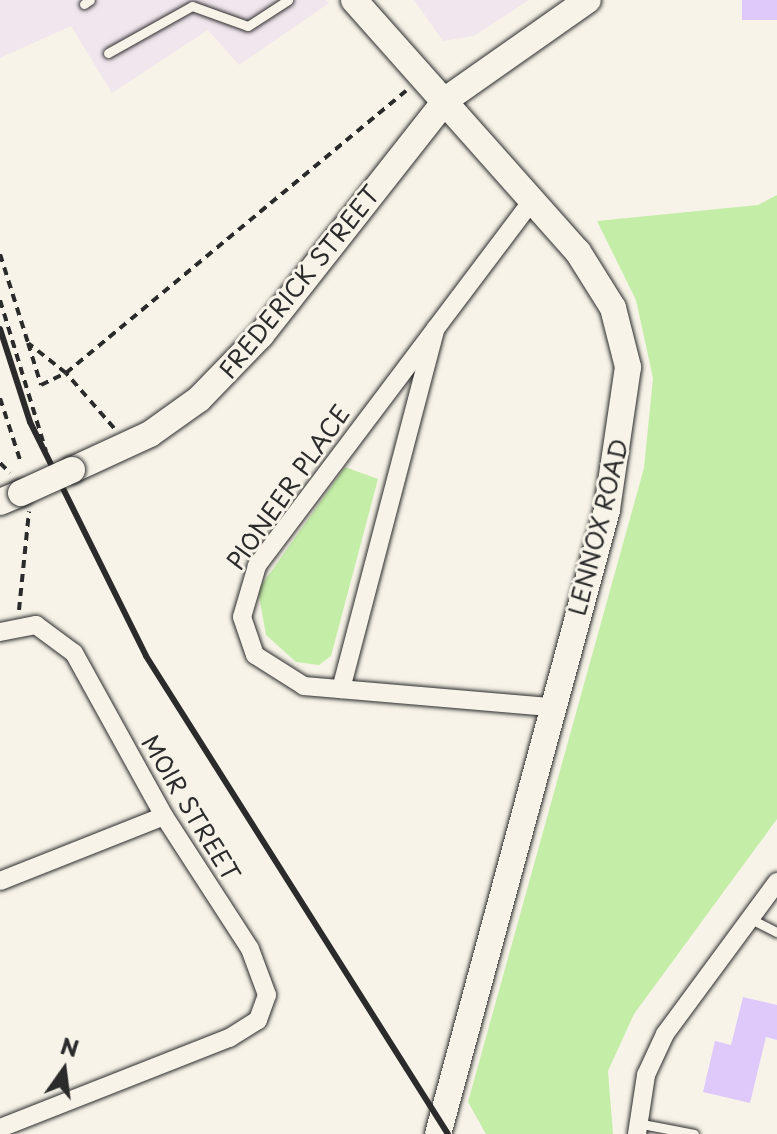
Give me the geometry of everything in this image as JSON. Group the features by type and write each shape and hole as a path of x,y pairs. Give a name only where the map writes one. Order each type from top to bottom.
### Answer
{"street":[{"name":"LENNOX ROAD","path":"354,0 534,198 613,308 628,367 607,510 549,707 438,1134"},
{"name":"FREDERICK STREET","path":"17,502 72,470 150,434 229,371 447,99 588,0"},
{"name":"PIONEER PLACE","path":"534,198 439,318 257,566 244,597 246,636 269,669 304,686 549,707"},
{"name":"PIONEER PLACE","path":"341,689 439,318"},
{"name":"MOIR STREET","path":"0,1128 229,1038 258,1020 265,981 164,816 74,653 50,629 8,629"},
{"path":"0,881 164,816"},
{"path":"637,1129 646,1075 665,1034 777,882"}],"lane":[{"path":"108,53 192,6 248,26 288,0"},
{"path":"751,919 777,932"},
{"path":"637,1129 694,1134"}],"path":[{"path":"0,254 41,385 66,373 422,73"},
{"path":"0,300 46,451"},
{"path":"28,343 66,373 114,429"},
{"path":"0,398 21,463"},
{"path":"8,629 17,502"}],"shaded area":[{"path":"0,0 326,0 329,3 239,65 208,30 112,93 71,26 0,58"},
{"path":"414,0 529,0 474,36 443,41"}],"green space":[{"path":"777,195 777,819 634,1014 608,1071 613,1134 486,1134 468,1102 644,468 653,378 636,300 597,221 758,205"},
{"path":"345,467 378,479 331,656 319,665 296,662 266,635 258,590"}],"building":[{"path":"742,0 777,0 777,20 742,20"},
{"path":"743,997 777,1005 777,1040 766,1037 750,1103 703,1092 715,1041 731,1045"}],"railway":[{"path":"0,329 30,422 146,656 448,1134"}]}
